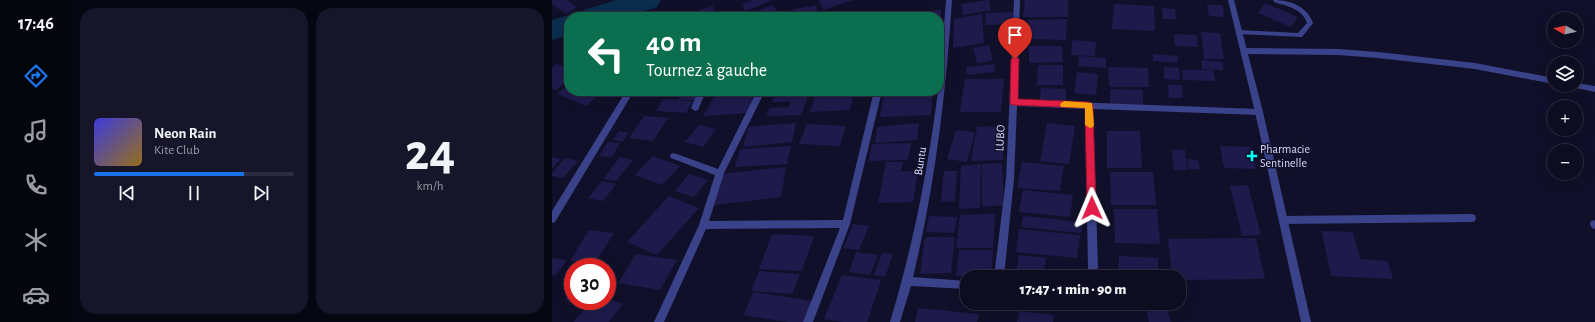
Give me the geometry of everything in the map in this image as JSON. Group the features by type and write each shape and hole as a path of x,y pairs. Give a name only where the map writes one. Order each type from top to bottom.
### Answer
{"street":[{"name":"Buntu","path":"944,77 949,0"},
{"name":"LUBO","path":"1001,270 1010,179 1017,0"},
{"path":"1231,0 1245,51 1306,322"},
{"path":"1239,32 1292,36 1300,35 1310,23 1307,14 1302,10 1276,0"},
{"path":"1245,51 1338,52 1378,55 1475,66 1547,80"},
{"path":"1583,87 1595,89"},
{"path":"552,219 627,96"},
{"path":"695,108 700,96"},
{"path":"659,322 703,225 720,174 758,96"},
{"path":"808,322 846,224 877,96"},
{"name":"Buntu","path":"895,322 908,281 931,171 941,96"},
{"path":"1014,102 1259,112"},
{"path":"1089,105 1092,270"},
{"path":"674,156 720,174"},
{"path":"1283,220 1472,218"},
{"path":"703,225 846,224"},
{"path":"908,281 960,285"}],"building":[{"path":"552,0 567,0 577,7 569,12 564,13 552,4"},
{"path":"753,0 773,0 745,11 742,4"},
{"path":"819,0 853,0 823,10"},
{"path":"989,0 991,10 963,15 961,4"},
{"path":"1025,0 1068,0 1068,17 1023,17"},
{"path":"1265,3 1298,17 1291,27 1258,13"},
{"path":"1114,4 1154,6 1155,31 1112,29"},
{"path":"773,5 777,12 755,12"},
{"path":"816,5 817,12 791,12 791,10"},
{"path":"1207,5 1223,5 1224,17 1209,16"},
{"path":"713,6 715,12 697,12"},
{"path":"1162,8 1175,9 1176,19 1163,19"},
{"path":"941,10 941,12 922,12"},
{"path":"1013,12 1013,24 985,25 986,13"},
{"path":"982,14 984,43 953,48 954,19"},
{"path":"1067,19 1066,40 1029,39 1028,20"},
{"path":"1201,32 1220,33 1224,59 1204,59"},
{"path":"1174,34 1197,35 1198,47 1175,46"},
{"path":"1072,40 1096,42 1095,56 1071,55"},
{"path":"989,45 993,60 977,64 973,48"},
{"path":"1029,46 1062,46 1063,62 1029,63"},
{"path":"1153,54 1178,56 1178,63 1153,61"},
{"path":"1079,56 1106,58 1106,68 1078,66"},
{"path":"1202,60 1223,62 1223,70 1202,69"},
{"path":"557,64 564,67 564,83 556,90 552,88 552,68"},
{"path":"994,64 995,72 967,75 966,67"},
{"path":"1038,65 1063,65 1063,85 1037,85"},
{"path":"1108,67 1148,68 1149,87 1109,87"},
{"path":"1164,67 1179,68 1180,80 1164,79"},
{"path":"1182,70 1213,70 1215,81 1183,80"},
{"path":"1077,72 1098,74 1096,95 1074,93"},
{"path":"965,79 1004,79 1001,112 960,112"},
{"path":"1168,85 1182,85 1183,98 1169,98"},
{"path":"564,88 564,96 597,96 586,106 557,94"},
{"path":"1041,88 1066,89 1066,104 1039,103"},
{"path":"1110,89 1143,90 1143,105 1110,104"},
{"path":"680,96 697,96 695,100 678,100"},
{"path":"753,96 748,113 703,116 714,97"},
{"path":"774,96 808,96 801,115 766,116 770,108 788,107 791,102 772,102"},
{"path":"815,96 853,96 850,110 810,112"},
{"path":"883,96 933,96 931,115 880,117"},
{"path":"663,99 693,101 686,113 656,111"},
{"path":"644,116 668,118 653,141 629,138"},
{"path":"796,123 792,142 743,147 748,127"},
{"path":"919,123 917,140 875,143 877,127"},
{"path":"1047,123 1075,126 1069,164 1040,161"},
{"path":"807,124 846,126 840,146 799,144"},
{"path":"699,125 716,129 703,147 685,142"},
{"path":"1002,126 1003,160 971,161 977,127"},
{"path":"956,130 975,132 967,162 947,159"},
{"path":"619,131 629,133 622,142 613,140"},
{"path":"1107,131 1140,131 1142,168 1107,168"},
{"path":"608,142 620,143 612,157 599,156"},
{"path":"911,143 908,160 869,161 872,144"},
{"path":"791,146 787,164 735,167 740,149"},
{"path":"1220,146 1251,147 1256,169 1224,168"},
{"path":"1172,150 1185,150 1187,170 1174,170"},
{"path":"653,156 680,166 662,185 635,175"},
{"path":"552,157 561,159 552,169"},
{"path":"620,157 633,160 616,181 603,179"},
{"path":"565,158 578,161 563,178 552,176 552,173"},
{"path":"1187,159 1198,160 1200,169 1188,169"},
{"path":"886,162 903,162 901,171 884,172"},
{"path":"1022,162 1064,166 1060,191 1017,188"},
{"path":"1002,163 1004,205 982,207 982,164"},
{"path":"981,164 980,208 959,209 961,166"},
{"path":"786,167 781,197 714,205 721,174"},
{"path":"918,171 913,202 878,203 884,172"},
{"path":"944,171 957,171 955,201 941,202"},
{"path":"1110,172 1153,172 1156,205 1111,205"},
{"path":"689,174 708,180 694,197 675,191"},
{"path":"602,181 616,184 603,201 588,198"},
{"path":"1248,185 1261,235 1242,236 1230,186"},
{"path":"1023,190 1073,195 1070,217 1019,212"},
{"path":"669,196 699,208 657,255 627,242"},
{"path":"1114,209 1157,209 1160,244 1115,243"},
{"path":"995,214 993,248 956,248 960,215"},
{"path":"929,216 957,217 954,233 926,232"},
{"path":"1023,216 1082,222 1081,233 1021,227"},
{"path":"853,224 869,226 859,250 843,248"},
{"path":"1019,229 1080,235 1077,258 1016,252"},
{"path":"589,230 614,233 598,258 572,258"},
{"path":"1322,231 1353,232 1360,259 1388,261 1393,279 1331,276"},
{"path":"772,234 814,236 802,271 759,269"},
{"path":"925,237 955,237 951,273 920,274"},
{"path":"1256,238 1265,279 1186,280 1186,270 1171,270 1168,239"},
{"path":"959,250 993,250 991,270 960,270 960,276 956,276"},
{"path":"856,252 878,255 870,275 849,272"},
{"path":"882,253 893,254 885,277 874,275"},
{"path":"636,254 677,260 660,290 618,283"},
{"path":"1019,255 1046,258 1044,270 1016,270"},
{"path":"1119,256 1158,258 1158,270 1118,270"},
{"path":"552,258 564,260 564,264 555,276 552,275"},
{"path":"759,271 800,274 792,294 751,291"},
{"path":"842,275 881,280 867,322 843,322 824,319"},
{"path":"754,292 812,301 803,322 788,322 743,315"},
{"path":"616,302 623,304 609,322 574,322 584,310 616,310"},
{"path":"918,308 979,314 977,322 915,322"},
{"path":"1168,310 1171,322 1149,322 1146,311"},
{"path":"1019,311 1054,315 1053,322 1017,322"}],"waterway":[{"path":"610,12 647,0"},
{"path":"552,30 564,26"}],"slow traffic":[{"path":"1064,104 1089,105 1090,125"}],"place":[{"name":"Pharmacie Sentinelle","path":"1252,156"}],"route":[{"path":"1015,59 1014,102 1089,105 1092,208"}]}
